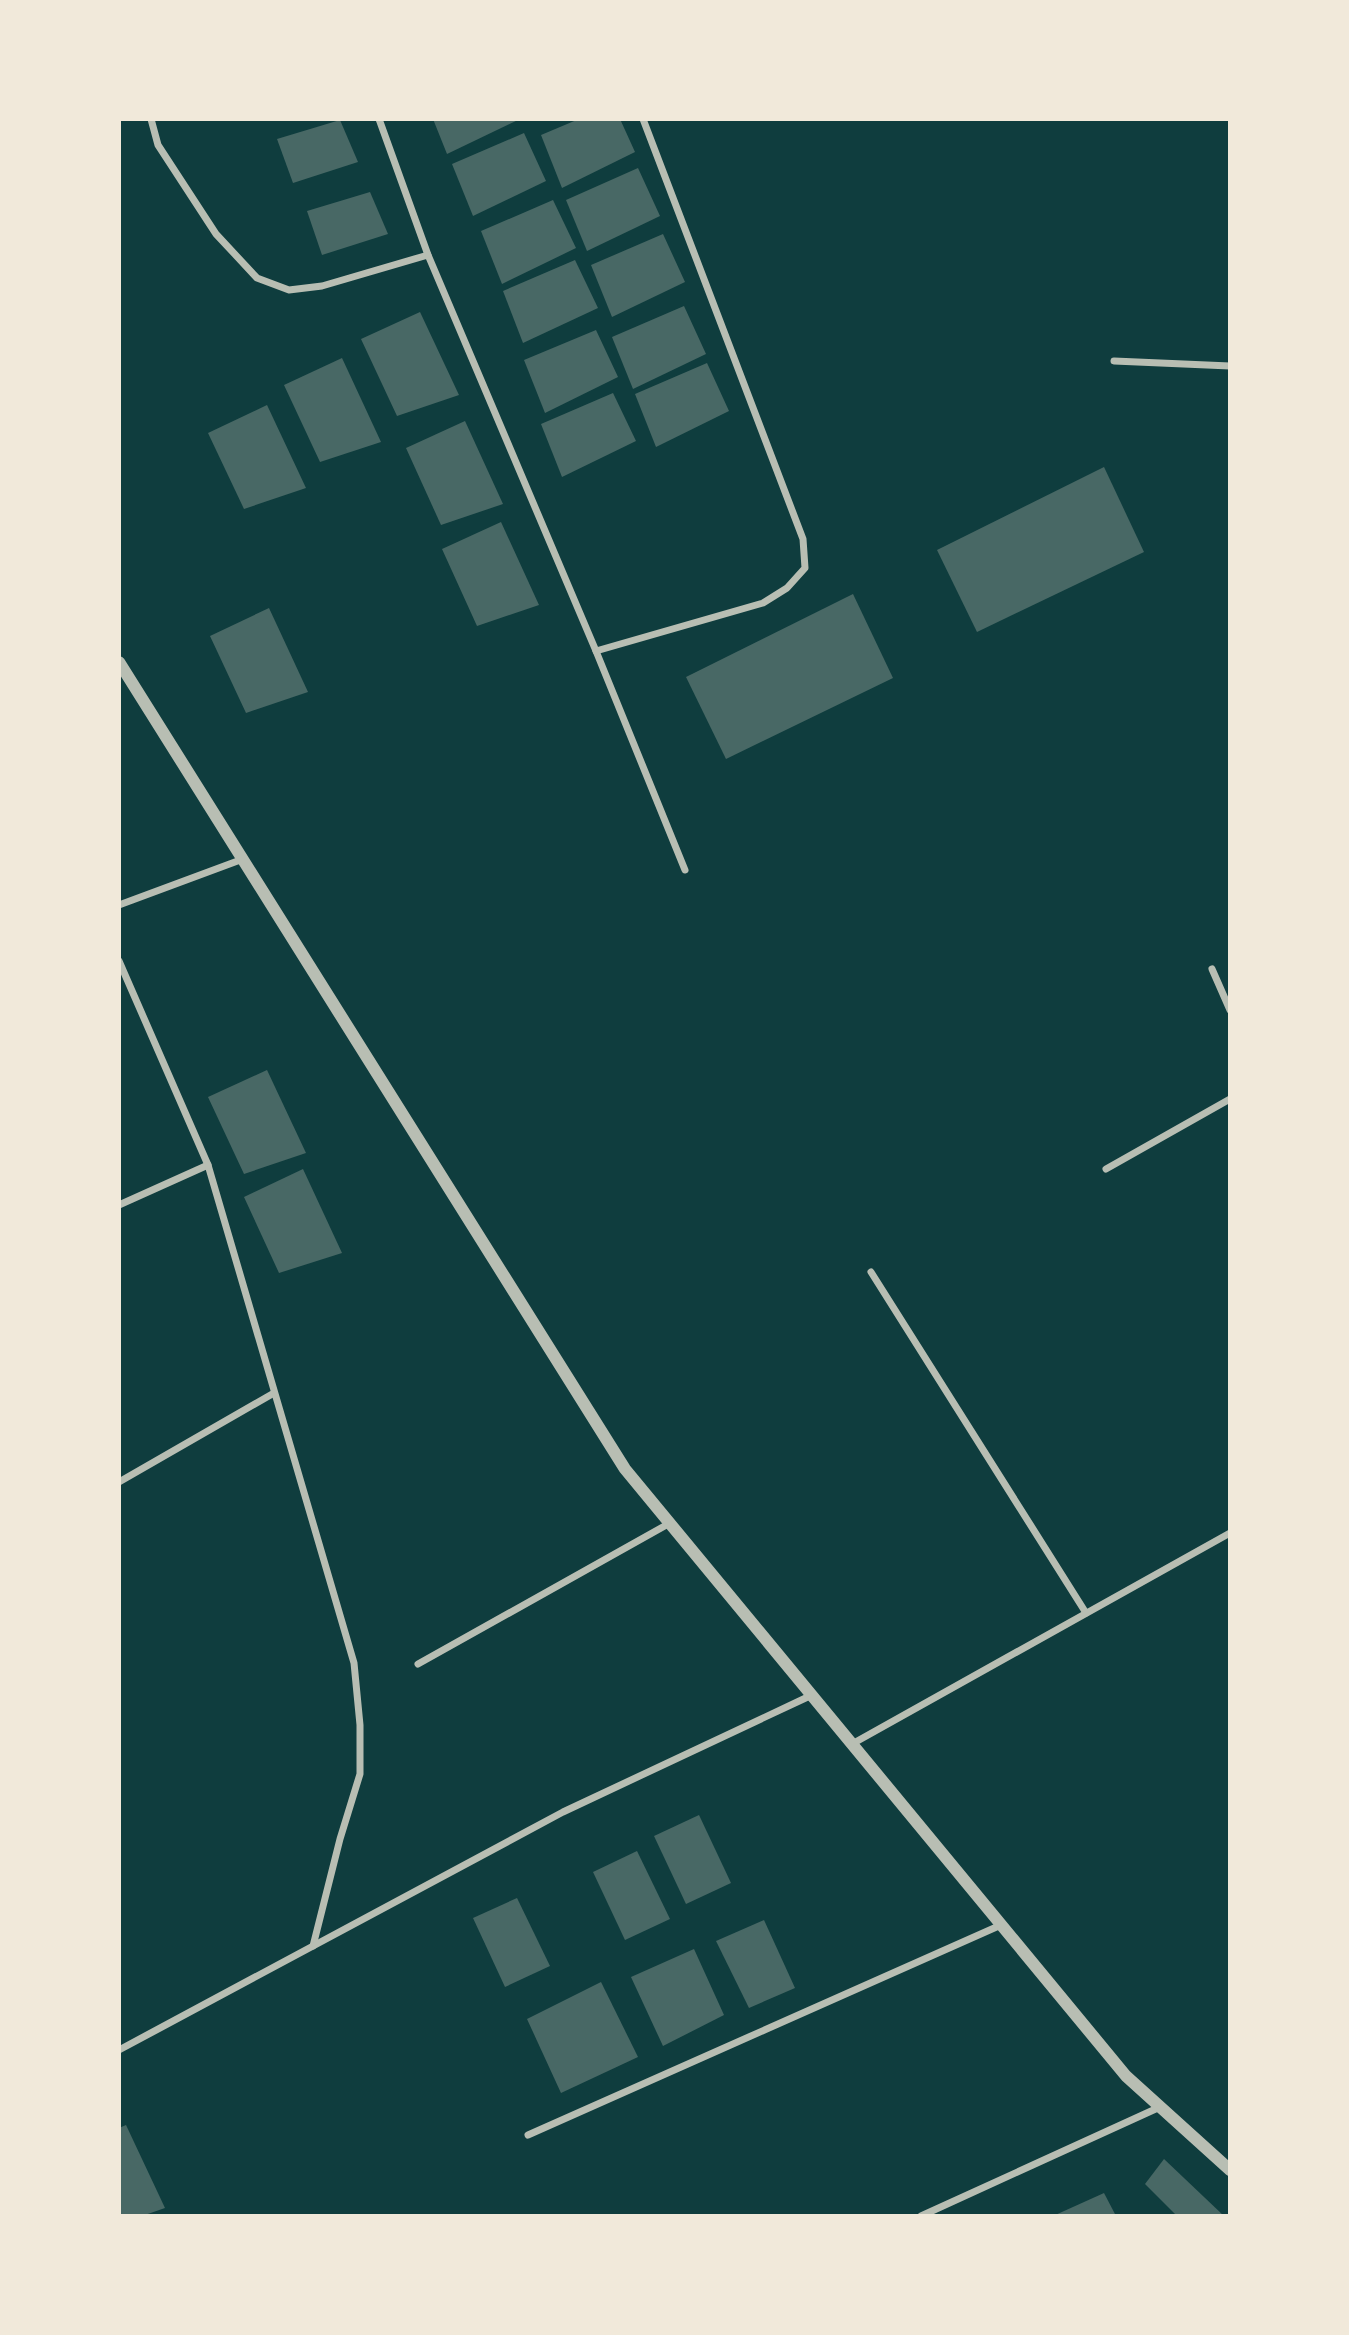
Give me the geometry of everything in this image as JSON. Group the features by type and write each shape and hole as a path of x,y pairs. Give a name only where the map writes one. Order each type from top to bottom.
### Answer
{"street":[{"path":"151,119 158,145 216,234 257,278 289,290 323,286 428,255"},
{"path":"379,119 428,255 685,870"},
{"path":"596,652 763,603 787,588 805,568 803,539 643,119"},
{"path":"1114,361 1230,366"},
{"path":"119,662 625,1469 1126,2076 1230,2171"},
{"path":"119,905 243,859"},
{"path":"119,961 208,1165 354,1663 360,1726 360,1774 340,1839 313,1946"},
{"path":"1212,969 1230,1010"},
{"path":"1106,1169 1230,1099"},
{"path":"119,1205 208,1165"},
{"path":"871,1272 1086,1613"},
{"path":"119,1482 274,1393"},
{"path":"418,1664 670,1523"},
{"path":"852,1744 1230,1533"},
{"path":"119,2050 563,1812 812,1695"},
{"path":"528,2135 1001,1925"},
{"path":"921,2216 1160,2107"}],"building":[{"path":"433,119 520,119 447,154"},
{"path":"579,119 620,119 635,152 562,188 541,135"},
{"path":"340,120 358,162 293,183 277,139"},
{"path":"524,133 546,181 473,216 452,164"},
{"path":"638,168 660,216 587,251 566,200"},
{"path":"370,192 388,234 322,255 307,211"},
{"path":"553,200 576,248 502,284 481,231"},
{"path":"663,234 685,282 612,317 591,265"},
{"path":"575,260 598,308 523,343 503,291"},
{"path":"684,306 706,354 633,389 612,337"},
{"path":"420,312 459,395 397,416 361,339"},
{"path":"596,330 618,377 545,413 524,360"},
{"path":"342,358 381,442 320,462 284,385"},
{"path":"707,363 729,411 656,447 635,394"},
{"path":"613,393 636,441 562,477 541,424"},
{"path":"267,405 306,488 244,509 208,433"},
{"path":"465,421 503,504 441,525 406,448"},
{"path":"1104,467 1144,552 977,632 937,550"},
{"path":"501,522 539,605 477,626 442,549"},
{"path":"853,594 893,678 726,759 686,677"},
{"path":"269,608 308,692 246,713 210,636"},
{"path":"267,1070 306,1153 244,1174 208,1097"},
{"path":"303,1169 342,1253 279,1273 244,1197"},
{"path":"699,1815 731,1883 686,1904 654,1836"},
{"path":"637,1851 670,1919 625,1940 593,1872"},
{"path":"517,1898 550,1966 505,1987 473,1918"},
{"path":"764,1920 795,1988 749,2008 716,1941"},
{"path":"694,1949 724,2015 663,2046 631,1977"},
{"path":"601,1982 638,2057 561,2093 527,2019"},
{"path":"126,2125 165,2208 142,2216 119,2216 119,2128"},
{"path":"1164,2159 1224,2216 1177,2216 1145,2184"},
{"path":"1104,2193 1116,2216 1053,2216"}]}
